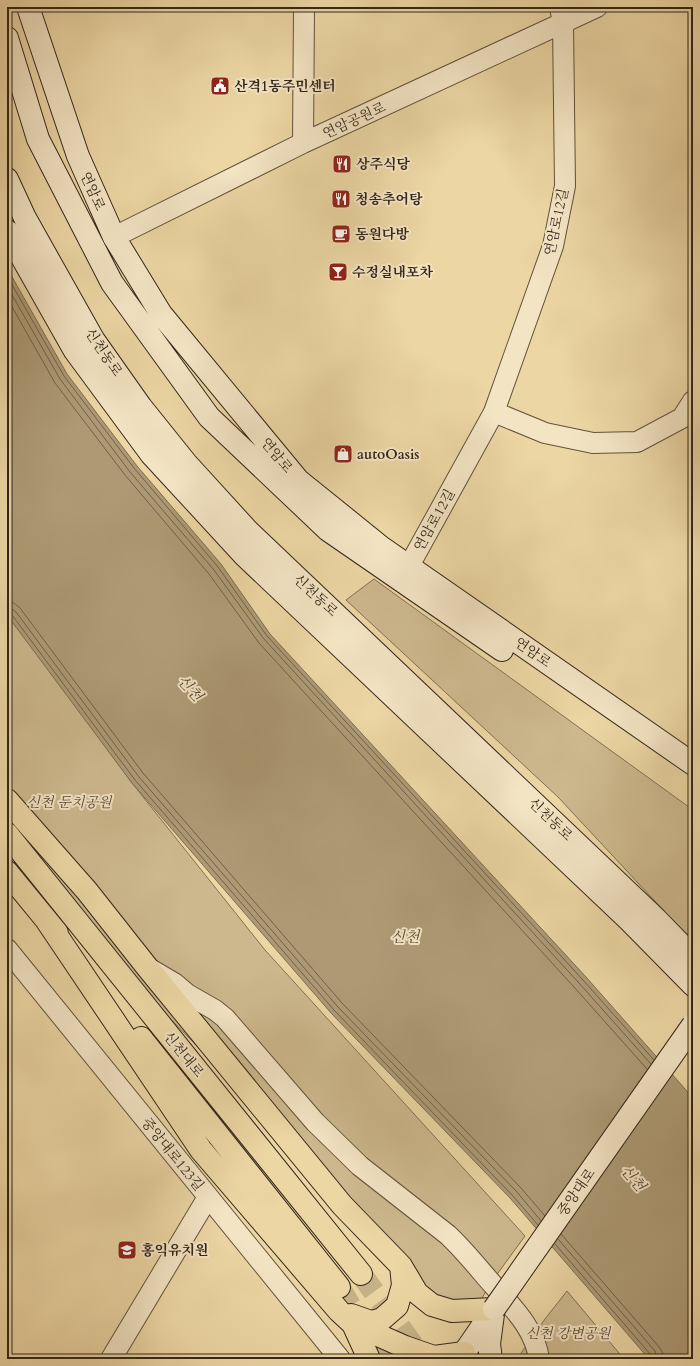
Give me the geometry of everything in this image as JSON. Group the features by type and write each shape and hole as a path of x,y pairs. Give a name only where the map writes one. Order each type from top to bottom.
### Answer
{"highway":[{"path":"7,800 87,891 147,967 342,1204 401,1266 417,1293 432,1305 452,1311 494,1309"},
{"name":"신천대로","path":"7,834 361,1274"},
{"name":"신천대로","path":"7,872 111,999 339,1287"},
{"path":"47,921 201,1150 346,1317 369,1359"},
{"path":"346,1317 371,1322 382,1319 397,1306 403,1285 401,1266"},
{"path":"346,1317 404,1346 434,1357 462,1356"}],"main road":[{"name":"연암로","path":"28,7 78,156 114,237 161,314 298,480 381,547 693,764"},
{"name":"연암로","path":"7,38 38,139 112,283 209,417 328,530 534,672 693,764"},
{"name":"신천동로","path":"7,179 25,218 93,339 141,407 186,463 248,531 656,919 693,957"},
{"name":"신천동로","path":"7,231 75,351 150,454 245,556 629,920 693,985"},
{"name":"중앙대로","path":"462,1356 693,1025"},
{"path":"491,1359 489,1344 494,1309"}],"street":[{"path":"303,144 304,7"},
{"name":"연암공원로","path":"114,237 562,15 597,7"},
{"name":"연암로12길","path":"409,566 494,412 552,246 565,186 562,15"},
{"path":"494,412 545,433 593,443 637,442 682,418 693,401"},
{"name":"중앙대로123길","path":"7,949 340,1359"},
{"path":"147,967 174,983 187,994 215,1010 225,1018 315,1122 360,1166 448,1235 461,1248 524,1322 535,1342 539,1359"},
{"path":"111,1359 208,1197"}],"green space":[{"path":"374,579 693,810 693,942 558,797 346,600"},
{"name":"신천 둔치공원","path":"7,612 132,783 265,950 525,1236 490,1284 481,1300 443,1308 282,1134 130,977 7,822"},
{"name":"신천 강변공원","path":"567,1291 624,1359 517,1359"}],"water":[{"name":"신천","path":"7,268 67,374 137,466 221,564 270,634 586,977 693,1098 693,1359 649,1359 510,1198 331,1013 132,783 7,615"}],"tunnel":[{"path":"361,1274 423,1359"},
{"path":"339,1287 357,1317 387,1359"}],"place":[{"name":"산격1동주민센터","path":"220,86"},
{"name":"상주식당","path":"342,164"},
{"name":"청송추어탕","path":"341,199"},
{"name":"동원다방","path":"341,234"},
{"name":"수정실내포차","path":"338,272"},
{"name":"autoOasis","path":"343,454"},
{"name":"홍익유치원","path":"127,1250"}]}
